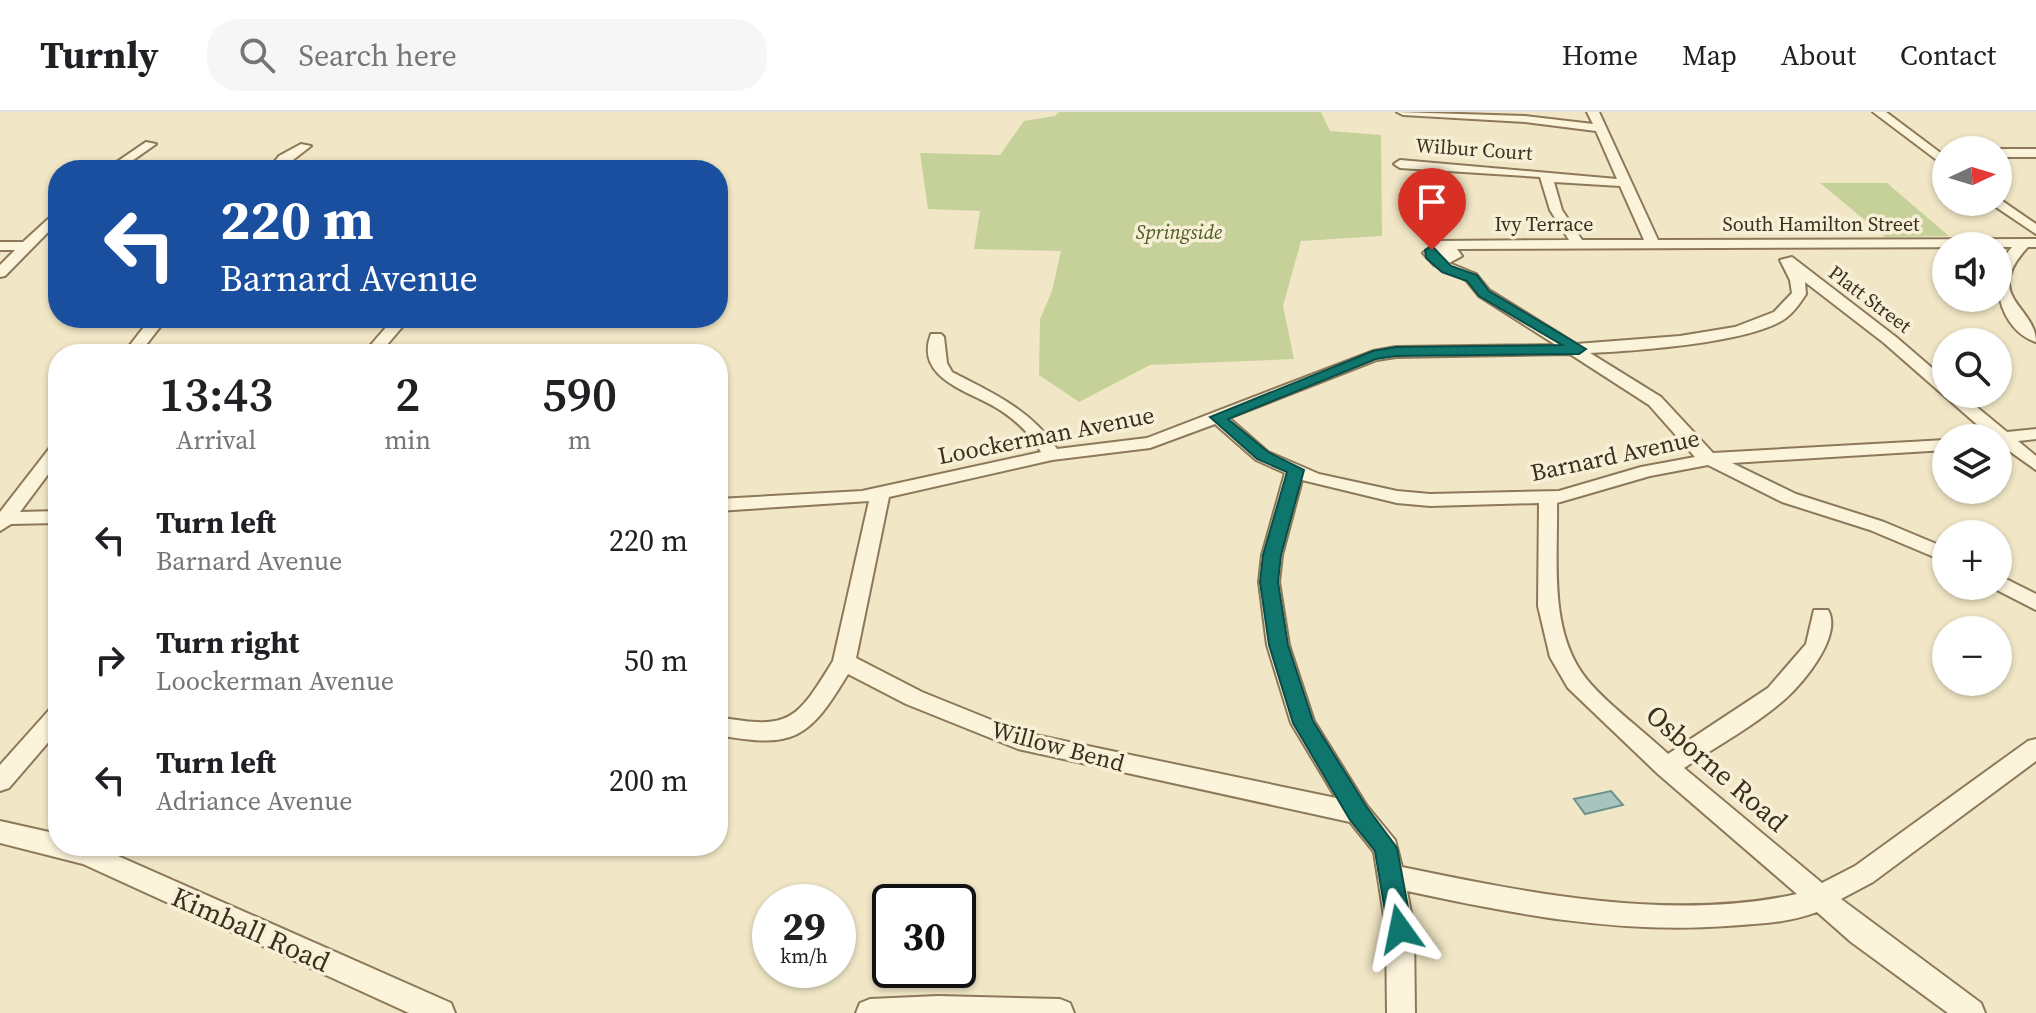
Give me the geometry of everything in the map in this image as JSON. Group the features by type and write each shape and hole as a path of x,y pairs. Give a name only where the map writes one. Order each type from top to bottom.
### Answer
{"street":[{"path":"1535,122 1402,115 1403,112 1535,122 1600,128"},
{"path":"1593,112 1653,245"},
{"path":"1879,112 1932,148"},
{"path":"126,160 150,144"},
{"path":"282,160 305,146"},
{"path":"2012,153 2036,153"},
{"name":"Wilbur Court","path":"1400,167 1626,183"},
{"path":"1547,177 1556,210 1578,244"},
{"path":"2012,212 2036,230"},
{"path":"0,273 48,224"},
{"name":"Ivy Terrace","path":"1579,349 1484,293 1472,278 1436,253 1578,244 1653,245"},
{"path":"2030,244 2004,264 2001,281 2008,302 2036,337"},
{"name":"South Hamilton Street","path":"1653,245 2030,244"},
{"name":"Platt Street","path":"1767,245 1822,291 1890,340 1932,377"},
{"path":"0,246 26,246"},
{"name":"Loockerman Avenue","path":"728,505 809,501 880,493 1052,455 1150,443 1373,356 1396,352 1674,344 1715,335 1776,315 1799,295 1799,280 1787,260"},
{"path":"139,344 151,328"},
{"path":"380,344 393,328"},
{"path":"936,337 939,363 946,375 993,398 1036,430 1052,455"},
{"path":"1579,349 1655,401 1710,459 1789,498 1877,526 1932,550"},
{"path":"1966,408 1983,424"},
{"name":"Barnard Avenue","path":"1217,417 1262,456 1339,485 1397,497 1482,501 1548,498 1647,471 1710,459 1932,446"},
{"path":"2012,437 2036,434"},
{"path":"2012,448 2036,465"},
{"path":"7,514 48,462"},
{"path":"1295,470 1272,555 1269,582 1278,645 1303,723 1358,813 1386,848 1400,929 1401,1013"},
{"path":"728,728 762,733 798,726 812,716 844,662 880,493"},
{"name":"Osborne Road","path":"1548,498 1548,606 1561,657 1576,682 1667,767 1861,933 1971,1013"},
{"path":"7,514 48,505"},
{"path":"7,514 48,516"},
{"path":"2012,590 2036,603"},
{"path":"1667,767 1776,694 1817,646 1821,615"},
{"name":"Willow Bend","path":"844,662 914,698 1018,740 1358,813"},
{"path":"0,781 48,726"},
{"path":"1389,876 1527,905 1599,913 1699,916 1774,911 1821,897 1864,874 2036,748"},
{"name":"Kimball Road","path":"0,832 48,843"},
{"name":"Kimball Road","path":"91,856 441,1013"},
{"path":"870,1013 938,1010 1060,1013"}],"green space":[{"name":"Springside","path":"1059,112 1321,112 1330,131 1381,135 1382,236 1301,241 1283,306 1294,359 1150,365 1079,402 1039,375 1040,319 1052,291 1061,251 974,249 980,211 928,209 920,153 1000,155 1024,121 1055,116"},
{"path":"1820,183 1887,183 1944,232 1932,232 1932,236 1885,237"}],"water":[{"path":"1611,791 1623,805 1585,814 1574,799"}],"route":[{"path":"1400,929 1386,848 1358,813 1303,723 1278,645 1269,582 1272,555 1295,470 1262,456 1217,417 1373,356 1396,352 1579,349 1484,293 1472,278 1447,269 1433,258 1432,250"}]}
